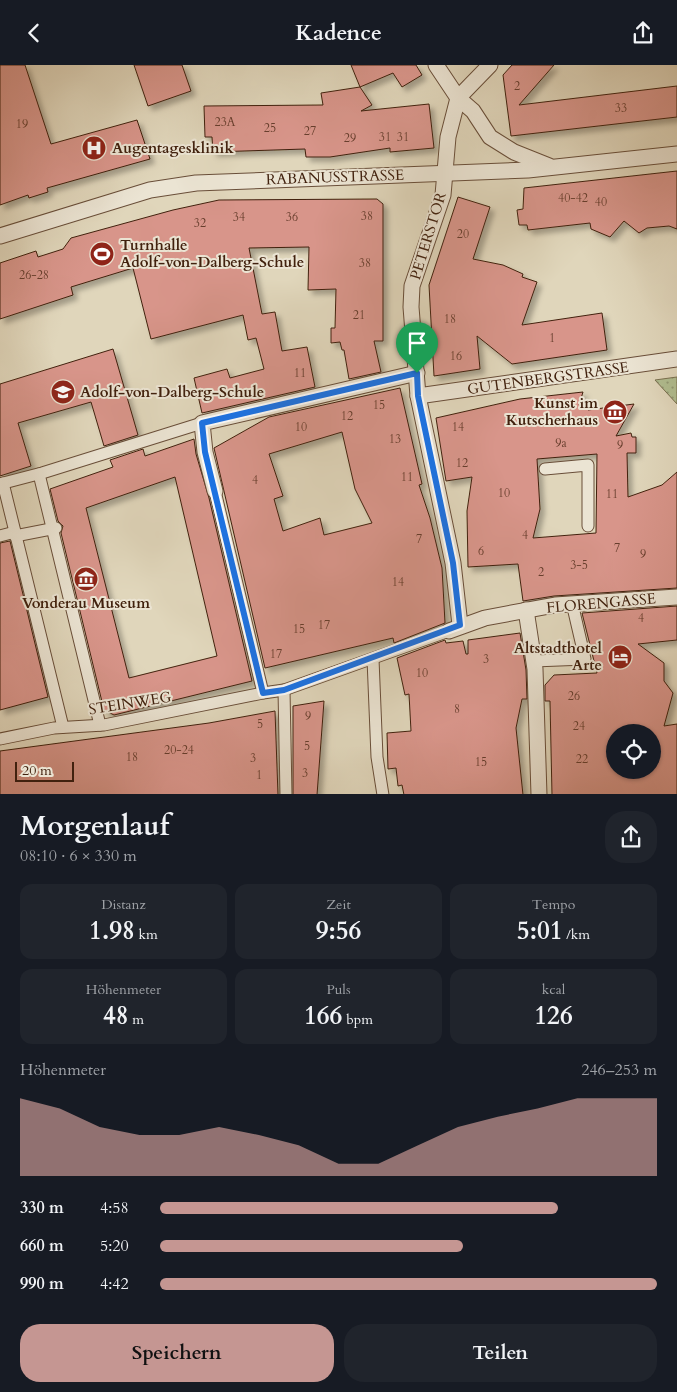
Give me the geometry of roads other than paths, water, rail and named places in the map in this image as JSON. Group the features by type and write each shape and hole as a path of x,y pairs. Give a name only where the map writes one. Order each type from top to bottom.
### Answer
{"street":[{"path":"436,65 458,98 473,111 490,137 501,146 550,166"},
{"path":"458,98 490,65"},
{"name":"PETERSTOR","path":"455,628 453,563 418,396 411,307 412,285 443,195 448,137 458,98"},
{"name":"RABANUSSTRASSE","path":"0,236 150,190 196,183 528,170 550,166 677,154"},
{"name":"GUTENBERGSTRASSE","path":"418,396 677,359"},
{"path":"62,727 2,483 39,474 202,423 417,373"},
{"path":"202,423 205,452 263,693"},
{"path":"545,469 588,465 588,526"},
{"path":"39,474 100,725"},
{"path":"0,536 53,528"},
{"name":"FLORENGASSE","path":"522,611 572,603 677,597"},
{"path":"534,665 585,659 572,603"},
{"path":"455,628 522,611 534,665 539,794"},
{"name":"STEINWEG","path":"0,739 62,727 100,725 284,690 455,628"},
{"path":"373,659 377,757 384,794"},
{"path":"284,690 286,794"}],"place":[{"name":"Augentagesklinik","path":"94,148"},
{"name":"Turnhalle Adolf-von-Dalberg-Schule","path":"102,254"},
{"name":"Adolf-von-Dalberg-Schule","path":"63,392"},
{"name":"Kunst im Kutscherhaus","path":"615,412"},
{"name":"Vonderau Museum","path":"86,579"},
{"name":"Altstadthotel Arte","path":"620,657"}]}
